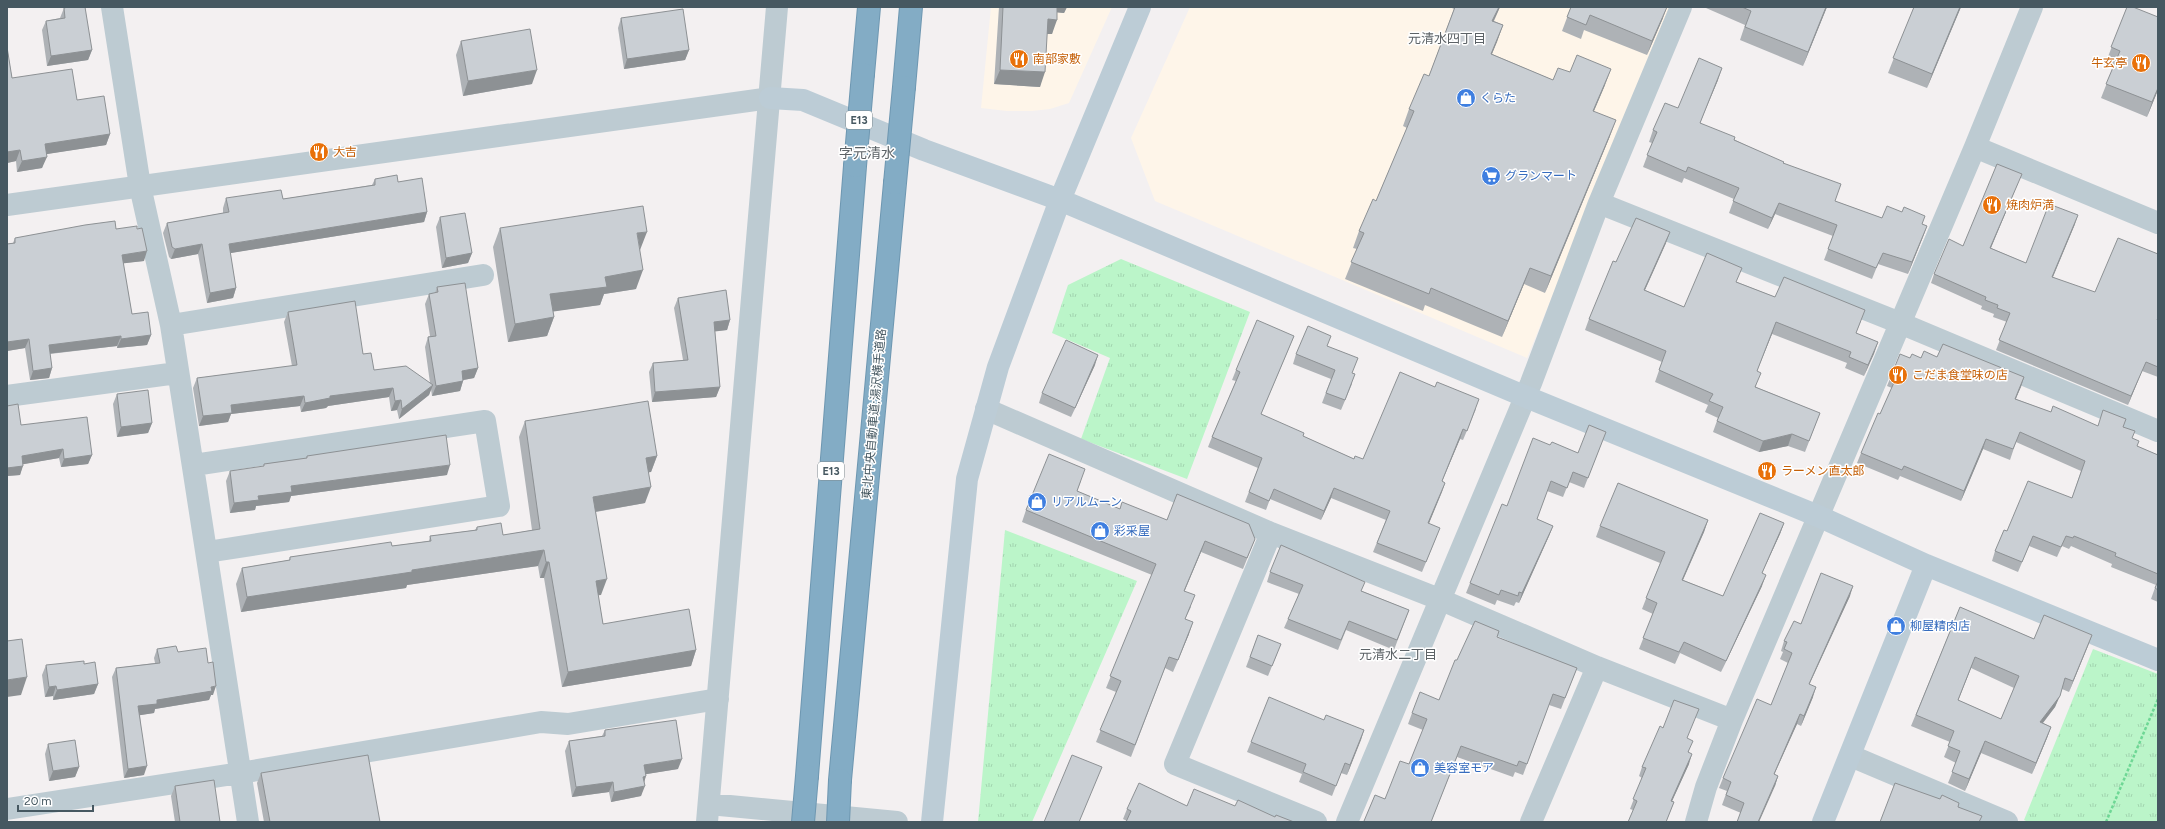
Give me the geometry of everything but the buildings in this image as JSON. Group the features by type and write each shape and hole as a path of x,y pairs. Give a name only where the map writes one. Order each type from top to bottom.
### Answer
{"highway":[{"name":"E13","path":"803,822 869,7"},
{"name":"東北中央自動車道;湯沢横手道路","path":"838,822 840,780 911,7"}],"street":[{"path":"112,7 140,186 170,325 177,373 194,465 248,822"},
{"path":"777,7 708,813 897,822"},
{"path":"932,822 967,479 998,367 1060,200 1140,7"},
{"path":"1347,822 1524,396 1531,383 1599,203 1681,7"},
{"path":"1696,822 1706,787 1732,720 1975,147 2032,7"},
{"path":"7,205 770,98 803,100 924,150 1060,200 1524,396 1818,516 1926,565 2158,660"},
{"path":"1975,147 2158,223"},
{"path":"1599,203 1900,323 2158,431"},
{"path":"170,325 483,275"},
{"path":"7,396 177,373"},
{"path":"986,409 1271,533 1439,599 1597,667 1732,720"},
{"path":"194,465 485,421 499,506 207,552"},
{"path":"1271,533 1175,764 1316,822"},
{"path":"1823,822 1926,565"},
{"path":"1531,822 1597,667"},
{"path":"7,809 240,773 542,722 568,724 718,699"},
{"path":"1850,756 2007,822"}],"path":[{"path":"2106,822 2158,698"}],"shaded area":[{"path":"991,7 1112,7 1069,103 1050,109 1032,111 1007,111 981,108"},
{"path":"1190,7 1670,7 1527,358 1155,201 1131,138"}],"green space":[{"path":"1121,259 1250,312 1187,479 1081,439 1110,358 1052,333 1068,285"},
{"path":"1005,530 1137,581 1032,822 978,822"},
{"path":"2093,649 2158,674 2158,822 2028,822 2024,820"}],"place":[{"name":"南部家敷","path":"1019,59"},
{"name":"牛玄亭","path":"2141,63"},
{"name":"くらた","path":"1466,98"},
{"name":"大吉","path":"319,152"},
{"name":"グランマート","path":"1491,176"},
{"name":"焼肉炉満","path":"1992,205"},
{"name":"こだま食堂味の店","path":"1898,375"},
{"name":"ラーメン直太郎","path":"1767,471"},
{"name":"リアルムーン","path":"1037,502"},
{"name":"彩采屋","path":"1100,531"},
{"name":"柳屋精肉店","path":"1896,626"},
{"name":"美容室モア","path":"1420,768"}],"district":[{"name":"元清水四丁目","path":"1447,38"},
{"name":"字元清水","path":"867,153"},
{"name":"元清水二丁目","path":"1398,654"}]}
